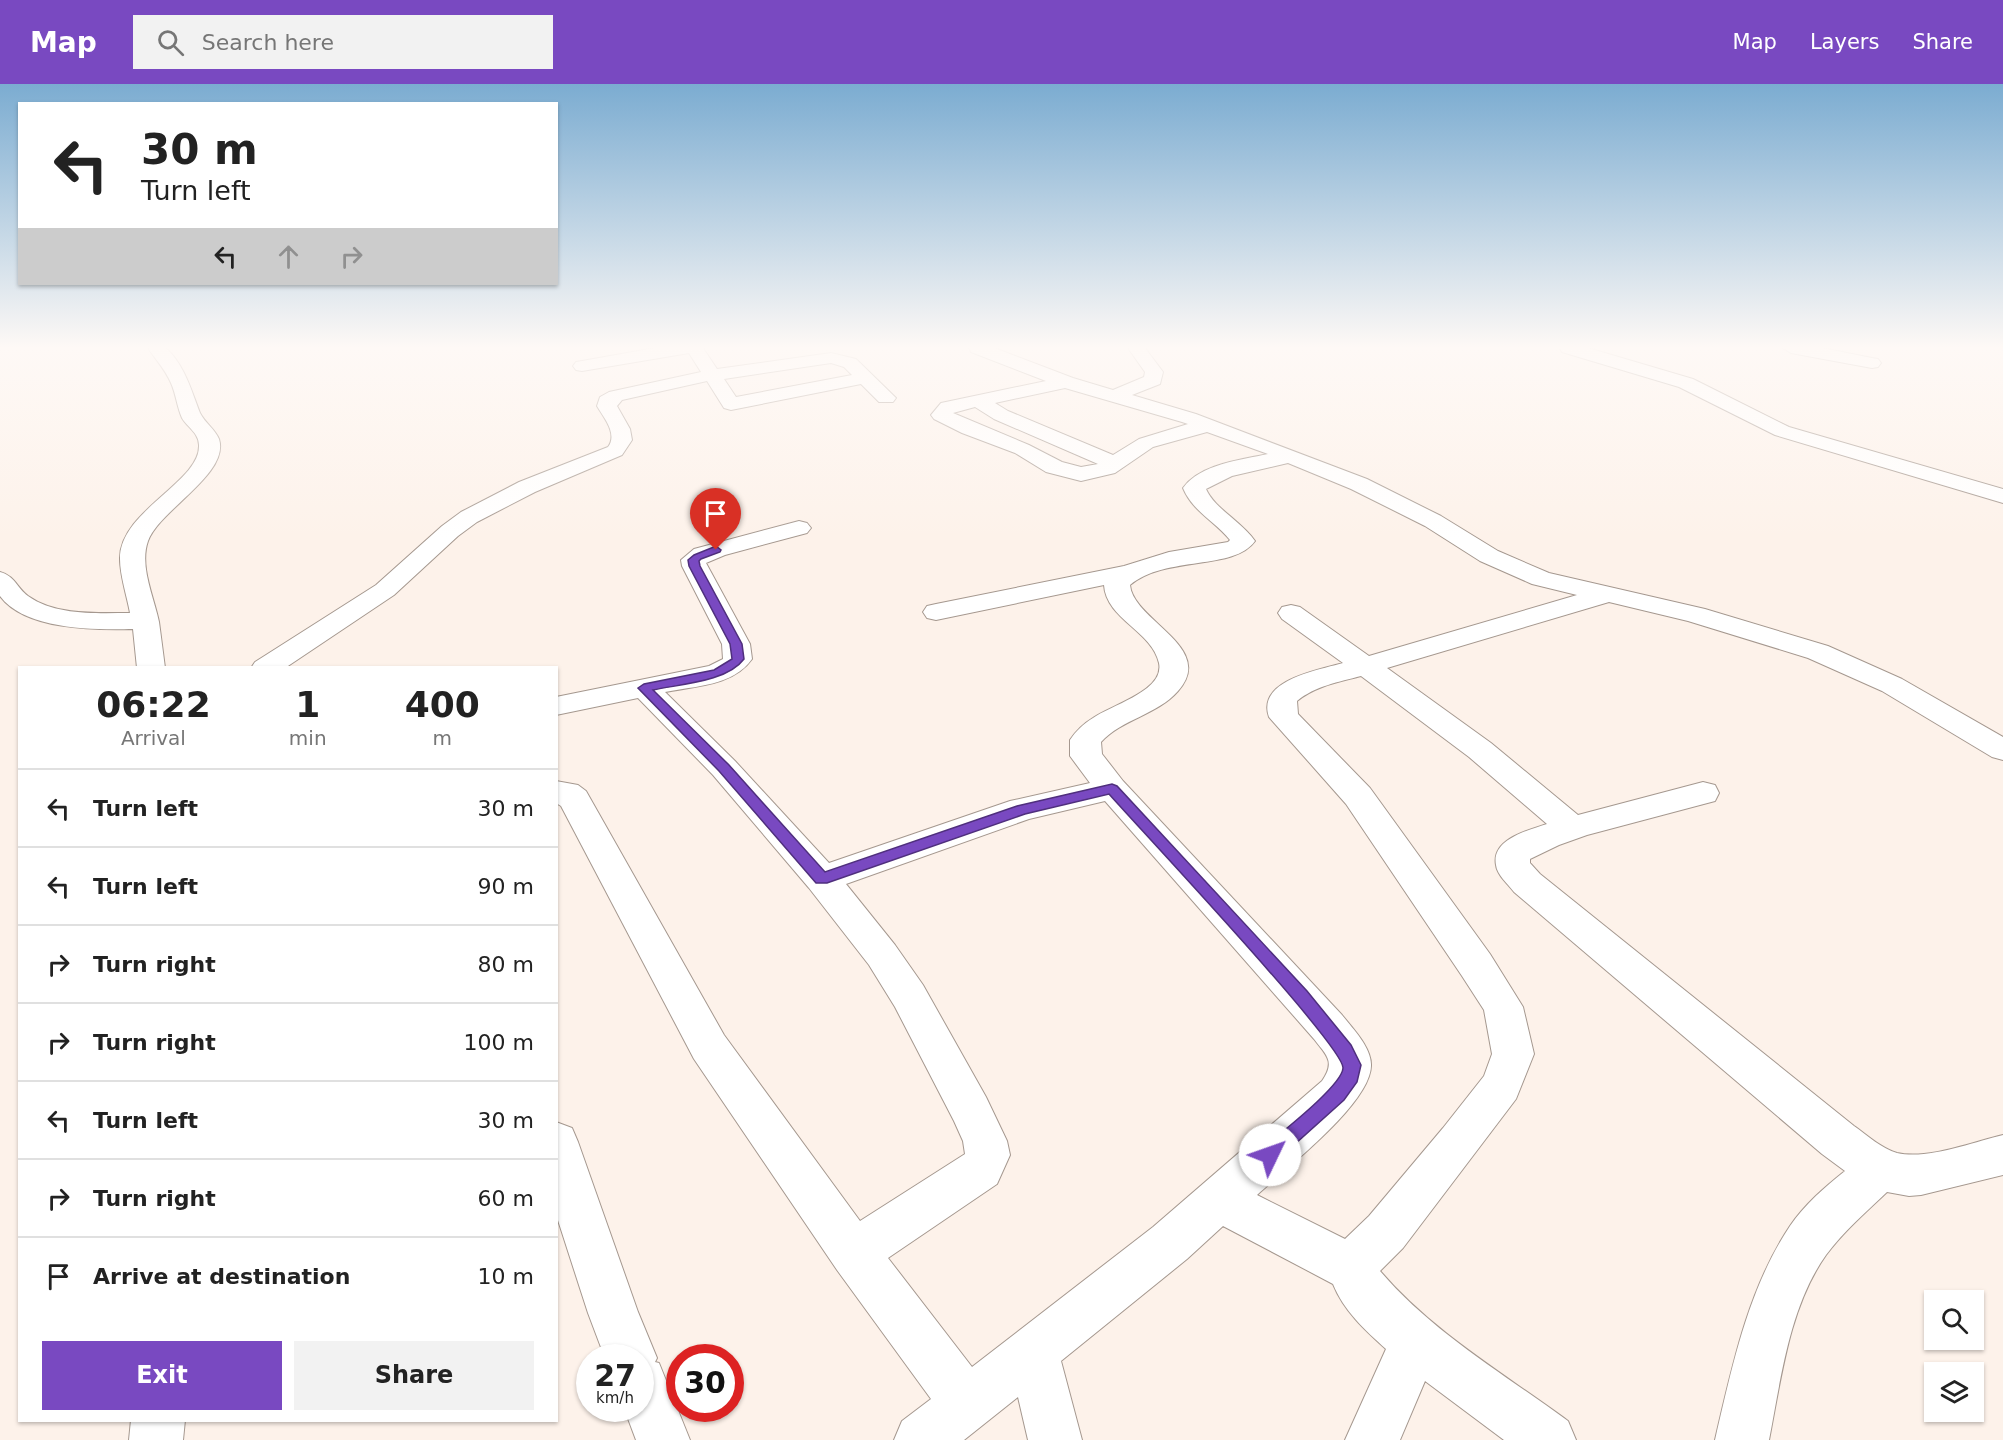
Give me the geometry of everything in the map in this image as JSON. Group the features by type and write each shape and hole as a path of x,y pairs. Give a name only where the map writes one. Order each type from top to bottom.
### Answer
{"street":[{"path":"151,666 145,621 132,558 136,540 149,520 200,471 210,447 208,437 190,411"},
{"path":"268,666 386,590 450,531 469,517 527,487 621,446 624,442 623,435 609,411"},
{"path":"944,411 941,415 1070,472 1092,473 1115,463 1146,443 1208,425"},
{"path":"995,411 1115,463"},
{"path":"1165,411 1208,425 1359,484 1433,521 1489,556 1550,582 1696,615 1818,652 1892,685 2003,750"},
{"path":"1743,411 1782,431 2003,496"},
{"path":"936,612 1127,573 1144,565 1227,551 1237,547 1244,541 1238,531 1208,508 1196,496 1194,488 1199,482 1214,475 1289,456"},
{"path":"558,706 718,673 733,665 738,659 736,644 694,566 693,560 716,550 799,528"},
{"path":"921,1440 1170,1243 1337,1094 1350,1076 1352,1065 1345,1050 1301,996 1112,789 1086,756 1085,740 1095,727 1158,696 1173,679 1174,665 1163,643 1125,605 1118,594 1117,583 1127,573"},
{"path":"0,580 16,599 27,607 47,613 77,620 145,621"},
{"path":"1549,1440 1416,1342 1366,1296 1357,1282 1354,1269 1359,1258 1386,1232 1501,1086 1513,1054 1503,1007 1476,964 1358,796 1279,709 1281,701 1288,692 1306,683 1606,596"},
{"path":"1291,613 1480,750 1574,829"},
{"path":"644,688 724,768 822,879 882,955 909,996 985,1141 988,1155 981,1169 854,1253"},
{"path":"822,879 1022,809 1112,789"},
{"path":"558,792 566,793 574,799 709,1047 854,1253 967,1404"},
{"path":"1703,793 1574,829 1521,847 1514,854 1513,866 1527,883 1838,1140 1881,1168 1898,1174 1915,1176 2003,1155"},
{"path":"558,1148 625,1344"},
{"path":"1742,1440 1760,1355 1789,1271 1825,1219 1881,1168"},
{"path":"1219,1200 1354,1269"},
{"path":"1372,1440 1416,1342"},
{"path":"1033,1352 1055,1440"},
{"path":"654,1417 663,1440"},
{"path":"156,1440 158,1422"}],"route":[{"path":"716,550 697,557 693,560 694,566 736,644 738,659 733,665 718,673 644,688 724,768 822,879 1022,809 1112,789 1301,996 1345,1050 1352,1065 1350,1076 1337,1094 1270,1155"}]}
